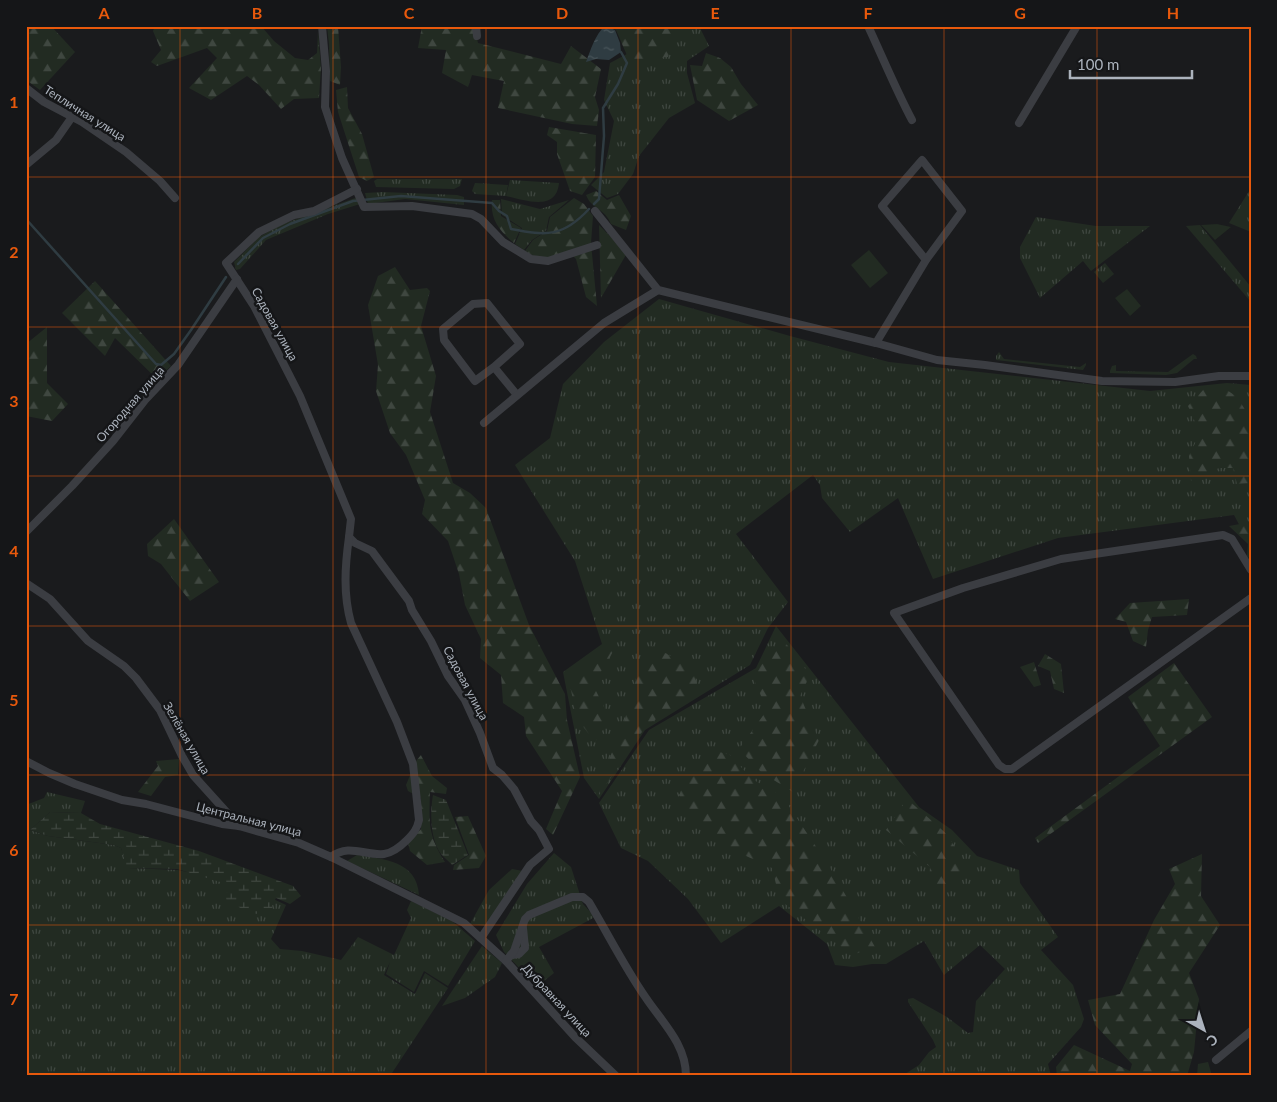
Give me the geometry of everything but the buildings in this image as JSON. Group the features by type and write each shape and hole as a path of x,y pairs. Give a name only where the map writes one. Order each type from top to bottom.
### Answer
{"street":[{"path":"322,26 326,70 325,107 342,158 361,199 472,214 482,219 503,242 531,259 548,261 596,245"},
{"path":"476,26 477,36"},
{"path":"868,26 898,95 912,120"},
{"path":"1018,123 1077,26"},
{"name":"Тепличная улица","path":"26,88 44,102 82,122 126,152 160,181 175,198"},
{"path":"26,165 56,140 72,117"},
{"path":"876,343 926,260 962,211 922,160 882,206 926,260"},
{"name":"Садовая улица","path":"331,857 337,852 344,850 386,854 404,843 414,833 419,820 413,764 397,722 349,618 345,590 345,565 351,518 300,396 254,306 226,263 259,232 294,215 361,199"},
{"path":"595,211 658,290 876,343 936,360 1094,380 1175,382 1219,376 1251,376"},
{"name":"Огородная улица","path":"26,532 113,441 145,400 178,365 237,279"},
{"path":"484,423 604,323 658,290"},
{"path":"487,303 520,344 494,367 474,381 444,340 443,329 473,304 487,303"},
{"path":"494,367 517,395"},
{"path":"1251,570 1232,539 1224,535 1061,559 963,588 894,613 999,764 1005,769 1012,768 1251,598"},
{"name":"Садовая улица","path":"349,537 355,543 372,551 409,601 448,676 465,700 493,768 514,789 549,849 530,865 482,938"},
{"name":"Зелёная улица","path":"26,583 50,599 88,641 124,666 136,678 160,710 193,775 239,826"},
{"name":"Центральная улица","path":"26,761 66,780 122,800 146,804 222,824 239,826 299,843 464,923 482,938"},
{"path":"508,958 514,951 525,919 529,915 572,898 583,897 588,902 646,998 668,1027 681,1050 686,1076"},
{"name":"Дубравная улица","path":"482,938 508,958 575,1037 616,1076"},
{"path":"1216,1060 1251,1031"}],"green space":[{"path":"26,26 51,26 75,52 40,90 26,80"},
{"path":"155,26 261,26 274,41 295,58 308,60 317,53 318,31 321,68 319,98 294,99 281,109 259,85 247,76 211,100 189,88 217,58 207,48 157,66 151,62 161,50 153,31"},
{"path":"327,26 338,26 341,67 340,85 330,81"},
{"path":"422,26 474,26 478,43 561,64 571,46 601,69 595,97 599,110 597,126 572,124 498,108 504,81 472,75 468,87 442,73 446,50 418,48"},
{"path":"609,26 680,26 668,57 629,60 616,30"},
{"path":"661,26 699,26 709,46 687,61 687,73 695,103 669,118 639,156 633,174 618,194 607,198 591,185 604,172 614,121 604,100 610,63 627,54"},
{"path":"706,53 720,58 731,67 741,84 758,105 729,121 697,100 690,65 702,66"},
{"path":"347,87 348,108 362,134 374,177 367,181 359,177 338,112 336,90"},
{"path":"549,127 596,135 595,177 582,195 570,191 557,154 557,142 547,135"},
{"path":"377,179 462,179 460,186 454,189 376,187 374,181"},
{"path":"510,180 559,183 557,192 552,198 539,202 506,196"},
{"path":"475,183 508,185 506,196 475,194 472,191"},
{"path":"1251,188 1251,232 1229,223"},
{"path":"596,191 607,200 619,195 631,216 626,230 611,224 605,215 592,204 586,195"},
{"path":"365,193 457,195 464,197 464,205 405,199 368,204"},
{"path":"358,197 360,204 328,214 266,240 240,269 236,270 234,262 259,237 280,225"},
{"path":"574,198 584,204 593,216 591,243 597,306 586,297 576,259 569,252 542,258 525,251 533,240 547,231 550,217"},
{"path":"501,199 540,209 569,200 549,217 546,231 532,240 524,250 515,244 522,228 502,215"},
{"path":"492,200 500,200 501,216 521,228 514,243 504,234 494,219"},
{"path":"1036,217 1096,226 1150,226 1091,271 1083,261 1040,298 1020,258 1020,247"},
{"path":"1217,224 1231,227 1215,240 1201,225"},
{"path":"599,225 627,253 601,298"},
{"path":"1200,225 1251,287 1251,302 1186,226"},
{"path":"869,250 888,273 870,288 851,265"},
{"path":"1105,263 1114,274 1103,283 1094,272"},
{"path":"395,267 410,290 427,288 430,291 421,326 436,376 430,412 453,483 470,493 486,508 529,625 565,694 567,720 580,777 553,835 546,829 562,791 526,736 524,717 503,703 501,675 480,658 481,639 465,605 459,574 448,541 422,514 425,500 406,455 390,433 376,391 378,365 368,305 378,276"},
{"path":"95,281 171,366 157,379 115,338 105,356 62,313"},
{"path":"1127,289 1141,306 1130,316 1115,298"},
{"path":"659,299 889,362 1150,391 1227,383 1251,385 1251,547 1234,515 1058,538 933,579 898,498 850,532 822,498 820,485 813,475 736,534 788,602 768,628 750,665 645,730 599,799 584,778 563,672 602,644 575,561 515,465 550,438 563,384 604,342"},
{"path":"47,327 47,383 68,404 52,421 26,416 26,344"},
{"path":"999,352 1004,359 1080,367 1086,363 1086,365 1083,370 996,360"},
{"path":"1193,354 1197,359 1194,359 1177,373 1166,375 1110,373 1112,366 1116,365 1116,371 1168,372"},
{"path":"1205,388 1224,388 1237,397 1251,419 1251,483 1237,484 1233,468 1219,468 1191,481 1189,456 1200,433 1188,406"},
{"path":"174,519 219,582 190,601 161,564 148,556 147,544"},
{"path":"1251,522 1251,560 1247,556 1248,544 1229,526"},
{"path":"1189,599 1187,615 1152,617 1146,647 1133,641 1126,622 1115,619 1130,603"},
{"path":"776,626 919,807 952,830 977,856 1019,870 1020,883 1058,937 1041,950 1073,985 1084,1019 1081,1027 1048,1064 1051,1076 902,1076 919,1065 929,1052 936,1047 908,1002 908,999 913,998 947,1017 968,1033 973,1032 976,1001 1005,969 980,945 944,975 924,941 886,964 853,967 835,965 827,944 779,906 721,943 688,899 648,861 621,848 599,803 649,730 756,668"},
{"path":"613,641 614,650 593,685 610,719 595,742 578,720 568,678"},
{"path":"784,641 810,675 800,696 819,740 793,792 761,772 739,749 767,710 753,677 769,652"},
{"path":"652,646 695,669 697,691 646,726 599,795 599,784 624,723 636,678"},
{"path":"1045,654 1061,664 1064,693 1054,689 1050,671 1038,666"},
{"path":"1034,662 1041,685 1034,687 1020,667"},
{"path":"1174,663 1212,717 1038,843 1035,838 1160,746 1128,697"},
{"path":"706,748 730,755 752,779 782,796 829,866 875,947 852,955 780,900 772,868 705,837 679,795"},
{"path":"421,755 432,776 447,788 446,794 430,792 431,828 435,844 445,862 427,865 410,851 408,843 421,829 421,798 408,791 406,785 416,761"},
{"path":"179,759 178,775 165,777 151,796 138,792 158,766 156,761"},
{"path":"47,792 85,801 81,813 50,812 30,830 48,836 114,845 121,848 128,868 178,870 239,883 286,905 271,939 280,949 302,951 341,960 358,937 394,955 411,918 407,910 411,901 452,921 475,941 448,986 424,971 414,992 386,974 390,962 384,975 415,994 425,973 448,988 390,1076 26,1076 26,805 44,798"},
{"path":"433,795 446,800 468,855 452,865 441,854 435,841 431,817"},
{"path":"907,799 949,836 966,870 958,885 929,887 930,867 886,830"},
{"path":"50,812 81,813 100,824 199,851 293,886 301,896 290,904 276,898 272,906 274,916 249,913 220,896 237,887 177,869 127,868 121,848 114,845 48,836 30,830"},
{"path":"468,816 486,856 479,868 453,870 454,865 469,855 455,817"},
{"path":"554,853 571,867 583,904 595,917 539,947 554,973 544,981 530,979 504,952 496,935 527,884"},
{"path":"1202,854 1201,896 1220,925 1189,973 1199,999 1194,1052 1187,1076 1057,1076 1056,1067 1074,1045 1130,1071 1132,1064 1095,1025 1088,1000 1120,994 1154,920 1175,884 1169,869"},
{"path":"357,855 388,860 406,868 417,884 419,895 347,861"},
{"path":"512,869 523,871 487,926 470,924 489,890"},
{"path":"482,946 502,963 495,977 465,998 442,1006"},
{"path":"1208,1062 1212,1076 1197,1076 1198,1064"}],"water":[{"path":"605,26 615,30 621,52 609,60 596,59 586,62 596,38"}],"waterway":[{"path":"594,204 599,199 604,136 603,108 618,84 627,63 621,52"},
{"path":"238,264 263,238 290,224 353,201 401,196 492,203 507,216 511,229 535,233 554,232 562,229 571,225 589,209"},
{"path":"26,219 156,364 161,365 174,354 226,277"}]}
